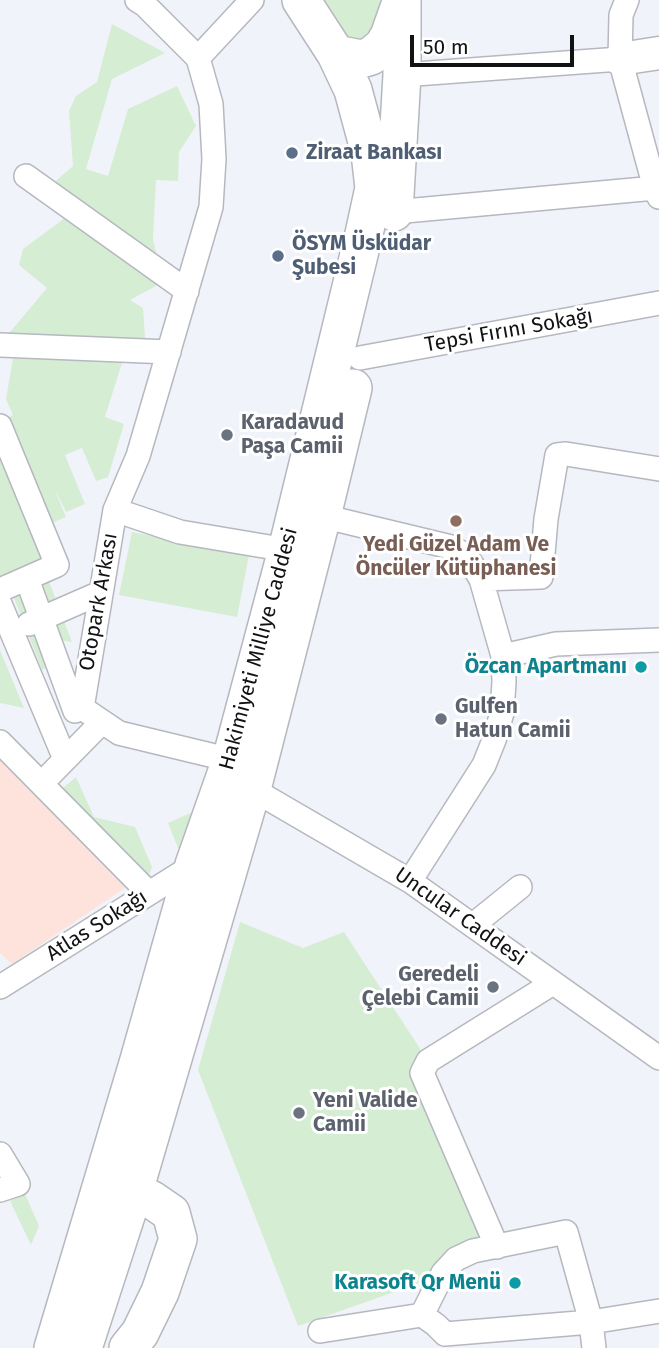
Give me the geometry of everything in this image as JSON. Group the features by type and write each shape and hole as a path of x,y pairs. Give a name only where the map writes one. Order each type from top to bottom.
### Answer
{"main road":[{"name":"Hakimiyeti Milliye Caddesi","path":"53,1348 194,864 231,760 287,550 374,188 370,153 353,90 336,54 301,0"},
{"name":"Hakimiyeti Milliye Caddesi","path":"83,1348 134,1191 252,789 360,358 394,212 402,75 402,0"},
{"path":"336,54 361,59 371,56 383,46 389,36 402,0"},
{"path":"97,1202 134,1191 171,1213 178,1239 160,1292 140,1333 128,1348"}],"street":[{"path":"137,0 198,58 252,0"},
{"path":"394,212 657,193 620,59 621,15 627,0"},
{"path":"402,75 620,59 659,53"},
{"name":"Otopark Arkası","path":"82,708 114,510 138,456 212,207 215,159 211,104 198,58"},
{"path":"26,176 187,291"},
{"name":"Tepsi Fırını Sokağı","path":"360,358 659,303"},
{"path":"0,345 169,352"},
{"path":"0,426 57,565 0,590"},
{"path":"481,579 541,578 546,519 557,455 566,454 659,469"},
{"path":"114,510 180,532 287,550"},
{"path":"322,516 451,547 460,552 481,579 503,656 502,713 484,765 410,881"},
{"path":"26,579 75,711 82,708 110,727 231,760"},
{"path":"6,634 100,593"},
{"path":"0,604 6,634 65,759"},
{"path":"503,656 556,644 659,640"},
{"path":"41,783 65,759 110,727"},
{"path":"0,742 149,892"},
{"name":"Uncular Caddesi","path":"252,789 410,881 659,1058"},
{"name":"Atlas Sokağı","path":"0,987 194,864"},
{"path":"473,925 520,887"},
{"path":"496,1247 422,1073 428,1061 553,983"},
{"path":"0,1154 9,1187"},
{"path":"422,1315 443,1273 456,1259 473,1251 566,1233 591,1322 594,1348"},
{"path":"320,1331 422,1315 445,1334 591,1322 659,1311"}],"shaded area":[{"path":"0,758 125,888 12,964 0,953"}],"green space":[{"path":"320,0 392,0 366,42 342,35"},
{"path":"112,24 165,53 112,79 86,169 108,176 128,109 177,86 196,126 179,152 178,181 156,180 153,239 163,282 130,300 143,308 145,338 122,363 105,417 124,424 108,477 96,481 82,448 65,455 85,504 66,512 54,488 66,517 37,529 52,563 0,580 0,414 3,420 13,415 6,399 13,358 0,356 0,344 47,288 19,265 23,249 65,218 52,184 73,166 69,111 76,96 97,82"},
{"path":"132,532 249,555 237,617 119,595"},
{"path":"47,576 72,642 60,640 55,663 42,670 11,590"},
{"path":"0,650 24,708 0,703"},
{"path":"76,777 94,817 135,827 152,867 149,875 63,788"},
{"path":"195,811 182,858 168,823"},
{"path":"240,922 303,948 344,932 419,1047 489,1240 431,1279 298,1326 198,1070"},
{"path":"25,1194 39,1226 31,1245 10,1201"}],"place":[{"name":"Ziraat Bankası","path":"292,153"},
{"name":"ÖSYM Üsküdar Şubesi","path":"278,256"},
{"name":"Karadavud Paşa Camii","path":"227,435"},
{"name":"Yedi Güzel Adam Ve Öncüler Kütüphanesi","path":"456,521"},
{"name":"Özcan Apartmanı","path":"641,667"},
{"name":"Gulfen Hatun Camii","path":"441,719"},
{"name":"Geredeli Çelebi Camii","path":"493,987"},
{"name":"Yeni Valide Camii","path":"299,1113"},
{"name":"Karasoft Qr Menü","path":"515,1283"}]}
